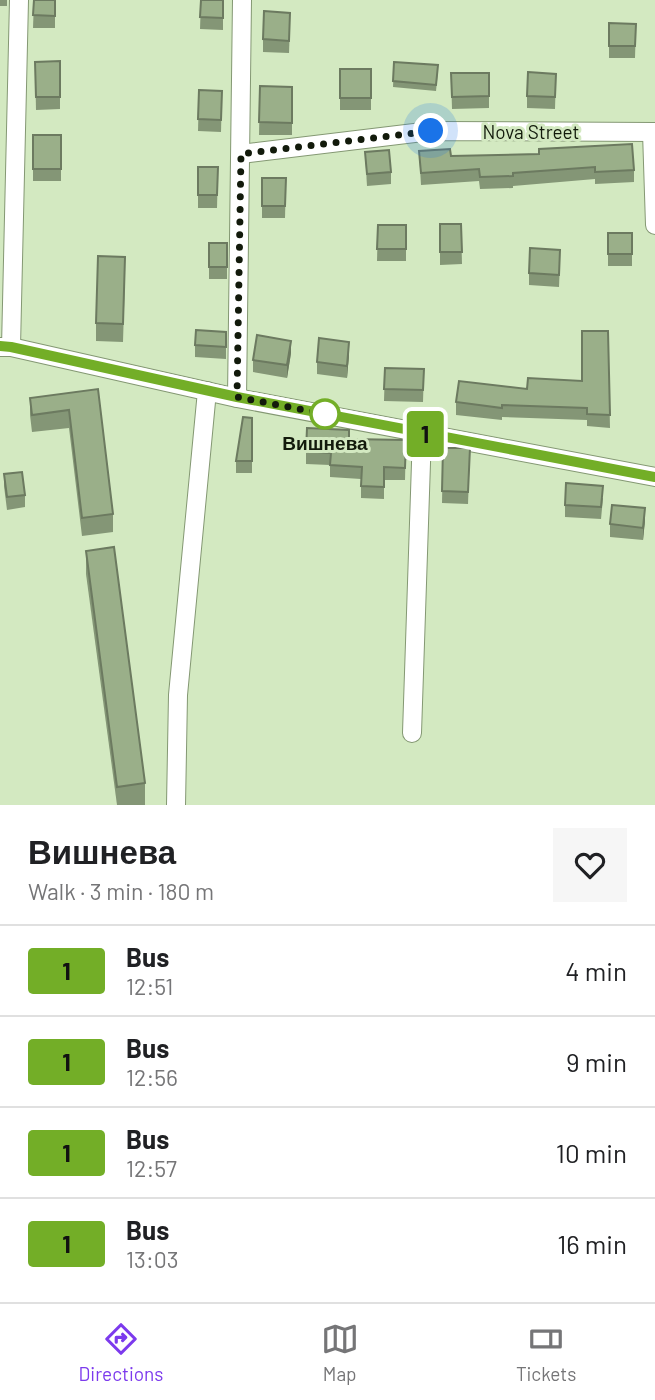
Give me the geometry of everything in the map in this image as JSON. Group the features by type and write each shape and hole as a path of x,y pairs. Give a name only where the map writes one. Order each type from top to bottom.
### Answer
{"street":[{"path":"19,0 6,347 207,391 655,477"},
{"path":"237,397 242,0"},
{"name":"Nova Street","path":"241,154 431,131 653,132"},
{"path":"653,132 655,225"},
{"path":"176,805 178,695 207,391"},
{"path":"412,733 422,433"}],"building":[{"path":"34,0 55,0 55,16 33,15"},
{"path":"201,0 223,0 223,18 200,17"},
{"path":"264,11 290,13 289,41 263,39"},
{"path":"609,23 636,24 635,46 609,46"},
{"path":"60,61 60,97 36,97 35,62"},
{"path":"394,62 438,65 436,85 393,81"},
{"path":"340,69 371,69 371,98 340,98"},
{"path":"528,72 556,74 555,97 527,96"},
{"path":"451,73 489,73 489,96 452,97"},
{"path":"260,86 292,87 292,123 259,122"},
{"path":"199,90 222,91 221,120 198,119"},
{"path":"33,135 61,135 61,169 33,169"},
{"path":"632,144 634,170 595,172 595,167 513,173 513,176 480,177 479,169 421,173 419,151 450,149 451,156 539,154 539,149"},
{"path":"389,150 391,172 367,174 365,152"},
{"path":"198,167 218,167 217,195 198,195"},
{"path":"262,178 286,178 285,206 262,206"},
{"path":"440,224 461,224 462,252 440,252"},
{"path":"378,225 406,225 406,249 377,249"},
{"path":"608,233 632,233 632,254 608,254"},
{"path":"209,243 227,243 227,267 209,267"},
{"path":"530,248 560,250 559,275 529,273"},
{"path":"98,256 125,257 123,324 96,323"},
{"path":"196,330 226,332 226,347 195,345"},
{"path":"582,331 608,331 610,415 587,414 587,408 502,405 502,408 456,402 459,381 527,389 528,378 582,381"},
{"path":"257,335 291,341 287,365 253,360"},
{"path":"319,338 349,342 347,366 317,362"},
{"path":"385,368 424,369 423,390 384,389"},
{"path":"98,389 113,514 82,518 69,410 32,415 30,398"},
{"path":"243,417 252,418 252,461 236,461"},
{"path":"307,428 349,430 349,439 406,440 405,468 384,467 384,487 361,486 362,467 330,465 331,453 306,451"},
{"path":"443,448 470,448 468,492 442,491"},
{"path":"22,472 25,495 7,497 4,474"},
{"path":"566,483 603,486 601,507 565,505"},
{"path":"612,505 645,508 643,528 610,524"},
{"path":"114,547 145,783 117,787 86,551"}],"bus line":[{"name":"1","path":"0,346 237,397 655,477"}],"place":[{"name":"Вишнева","path":"325,414"}],"route":[{"path":"325,414 237,397 241,154 431,131"}]}
